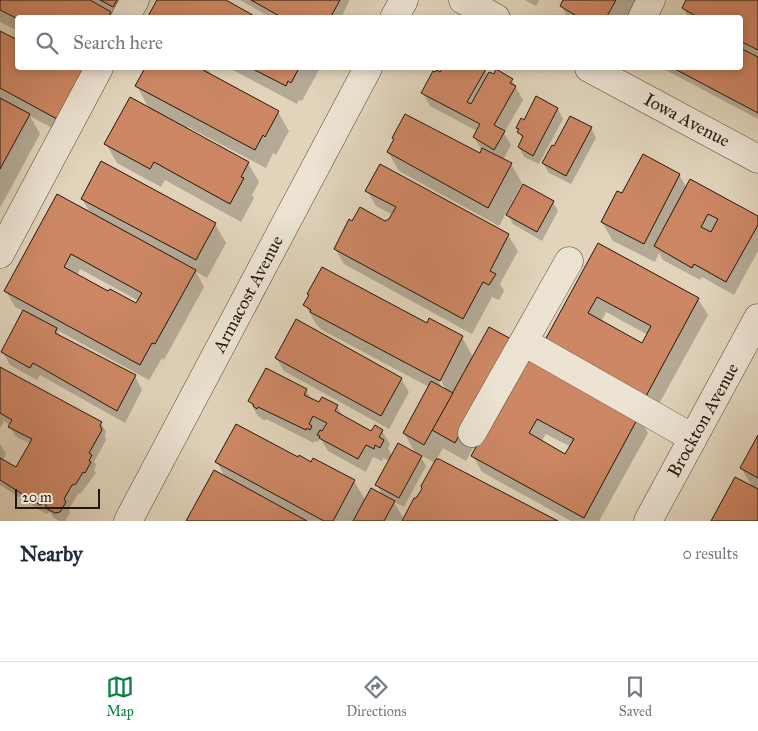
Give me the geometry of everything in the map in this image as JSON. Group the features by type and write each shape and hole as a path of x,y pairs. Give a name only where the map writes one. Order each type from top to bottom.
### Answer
{"street":[{"path":"128,15 135,0"},
{"path":"396,15 404,0"},
{"path":"463,0 490,15"},
{"path":"644,15 652,0"},
{"path":"0,254 98,70"},
{"name":"Armacost Avenue","path":"128,521 367,70"},
{"name":"Iowa Avenue","path":"603,71 758,159"},
{"path":"472,433 569,261"},
{"name":"Brockton Avenue","path":"648,521 758,318"},
{"path":"524,342 693,438"}],"building":[{"path":"0,0 90,0 111,12 110,15 15,15 15,18 0,10"},
{"path":"100,0 117,0 113,7"},
{"path":"157,0 226,0 253,15 149,15"},
{"path":"251,0 340,0 332,15 278,15"},
{"path":"563,0 616,0 608,15 575,15 560,6"},
{"path":"686,0 758,0 758,50 743,42 743,15 694,15 682,8"},
{"path":"0,31 15,38 15,70 84,70 57,119 0,88"},
{"path":"743,50 758,57 758,113 677,70 743,70"},
{"path":"144,70 203,70 279,111 265,137 263,135 255,150 135,86"},
{"path":"255,70 298,70 291,83 288,81 286,86"},
{"path":"437,70 440,72 442,70 485,70 467,102 471,104 489,72 494,74 496,70 498,70 513,79 510,83 516,86 494,125 505,131 494,150 473,137 480,124 421,93 433,71"},
{"path":"536,96 558,108 533,156 518,147 523,136 517,132 519,129 516,128 521,118 524,120"},
{"path":"130,97 249,162 241,177 244,178 230,204 154,162 150,169 104,144"},
{"path":"0,98 30,114 0,169"},
{"path":"405,114 480,153 482,148 512,163 488,208 387,152"},
{"path":"570,116 592,127 566,176 542,163 552,145 554,146"},
{"path":"643,154 680,174 644,244 601,222 617,191 622,193"},
{"path":"101,161 216,223 196,260 81,199"},
{"path":"380,164 509,234 490,271 496,274 489,285 483,282 463,319 334,249 349,219 352,221 360,207 385,221 389,219 396,207 365,191"},
{"path":"690,179 758,216 758,225 726,282 694,264 692,268 654,246","holes":["708,214 718,219 711,232 701,227"]},
{"path":"523,184 554,201 537,232 506,215"},
{"path":"57,194 196,270 155,344 152,343 140,365 4,291","holes":["71,254 142,293 136,303 110,289 108,291 64,267"]},
{"path":"598,243 699,298 645,398 544,342","holes":["597,297 651,326 642,343 588,313"]},
{"path":"322,267 427,323 429,318 463,336 440,381 310,312 311,310 303,305"},
{"path":"23,310 57,328 55,333 136,375 117,411 33,363 30,368 1,352"},
{"path":"296,319 402,378 381,416 275,358"},
{"path":"489,327 511,339 455,443 432,430"},
{"path":"527,354 639,416 584,518 471,456","holes":["537,419 574,439 565,454 529,433"]},
{"path":"0,367 102,422 100,425 102,430 89,453 92,455 89,461 91,462 76,484 72,485 64,499 66,502 60,512 55,513 47,509 45,502 40,505 0,480 0,458 16,467 32,439 8,427 12,420 0,413"},
{"path":"266,368 307,389 304,395 319,402 322,397 338,405 335,411 371,431 375,425 383,430 379,437 384,440 380,448 375,445 374,449 366,445 358,459 319,438 320,436 317,435 327,423 313,416 309,424 312,426 310,430 307,428 306,430 258,407 257,409 248,401"},
{"path":"431,381 453,393 424,445 403,433"},
{"path":"236,424 298,457 299,455 311,462 313,458 355,480 333,521 324,521 215,462"},
{"path":"758,435 758,478 740,468"},
{"path":"398,443 422,456 399,498 375,485"},
{"path":"436,459 558,521 402,521 414,498 422,489 421,486"},
{"path":"214,470 307,521 186,521"},
{"path":"735,477 758,489 758,521 711,521"},
{"path":"371,488 395,501 384,521 353,521"}]}
